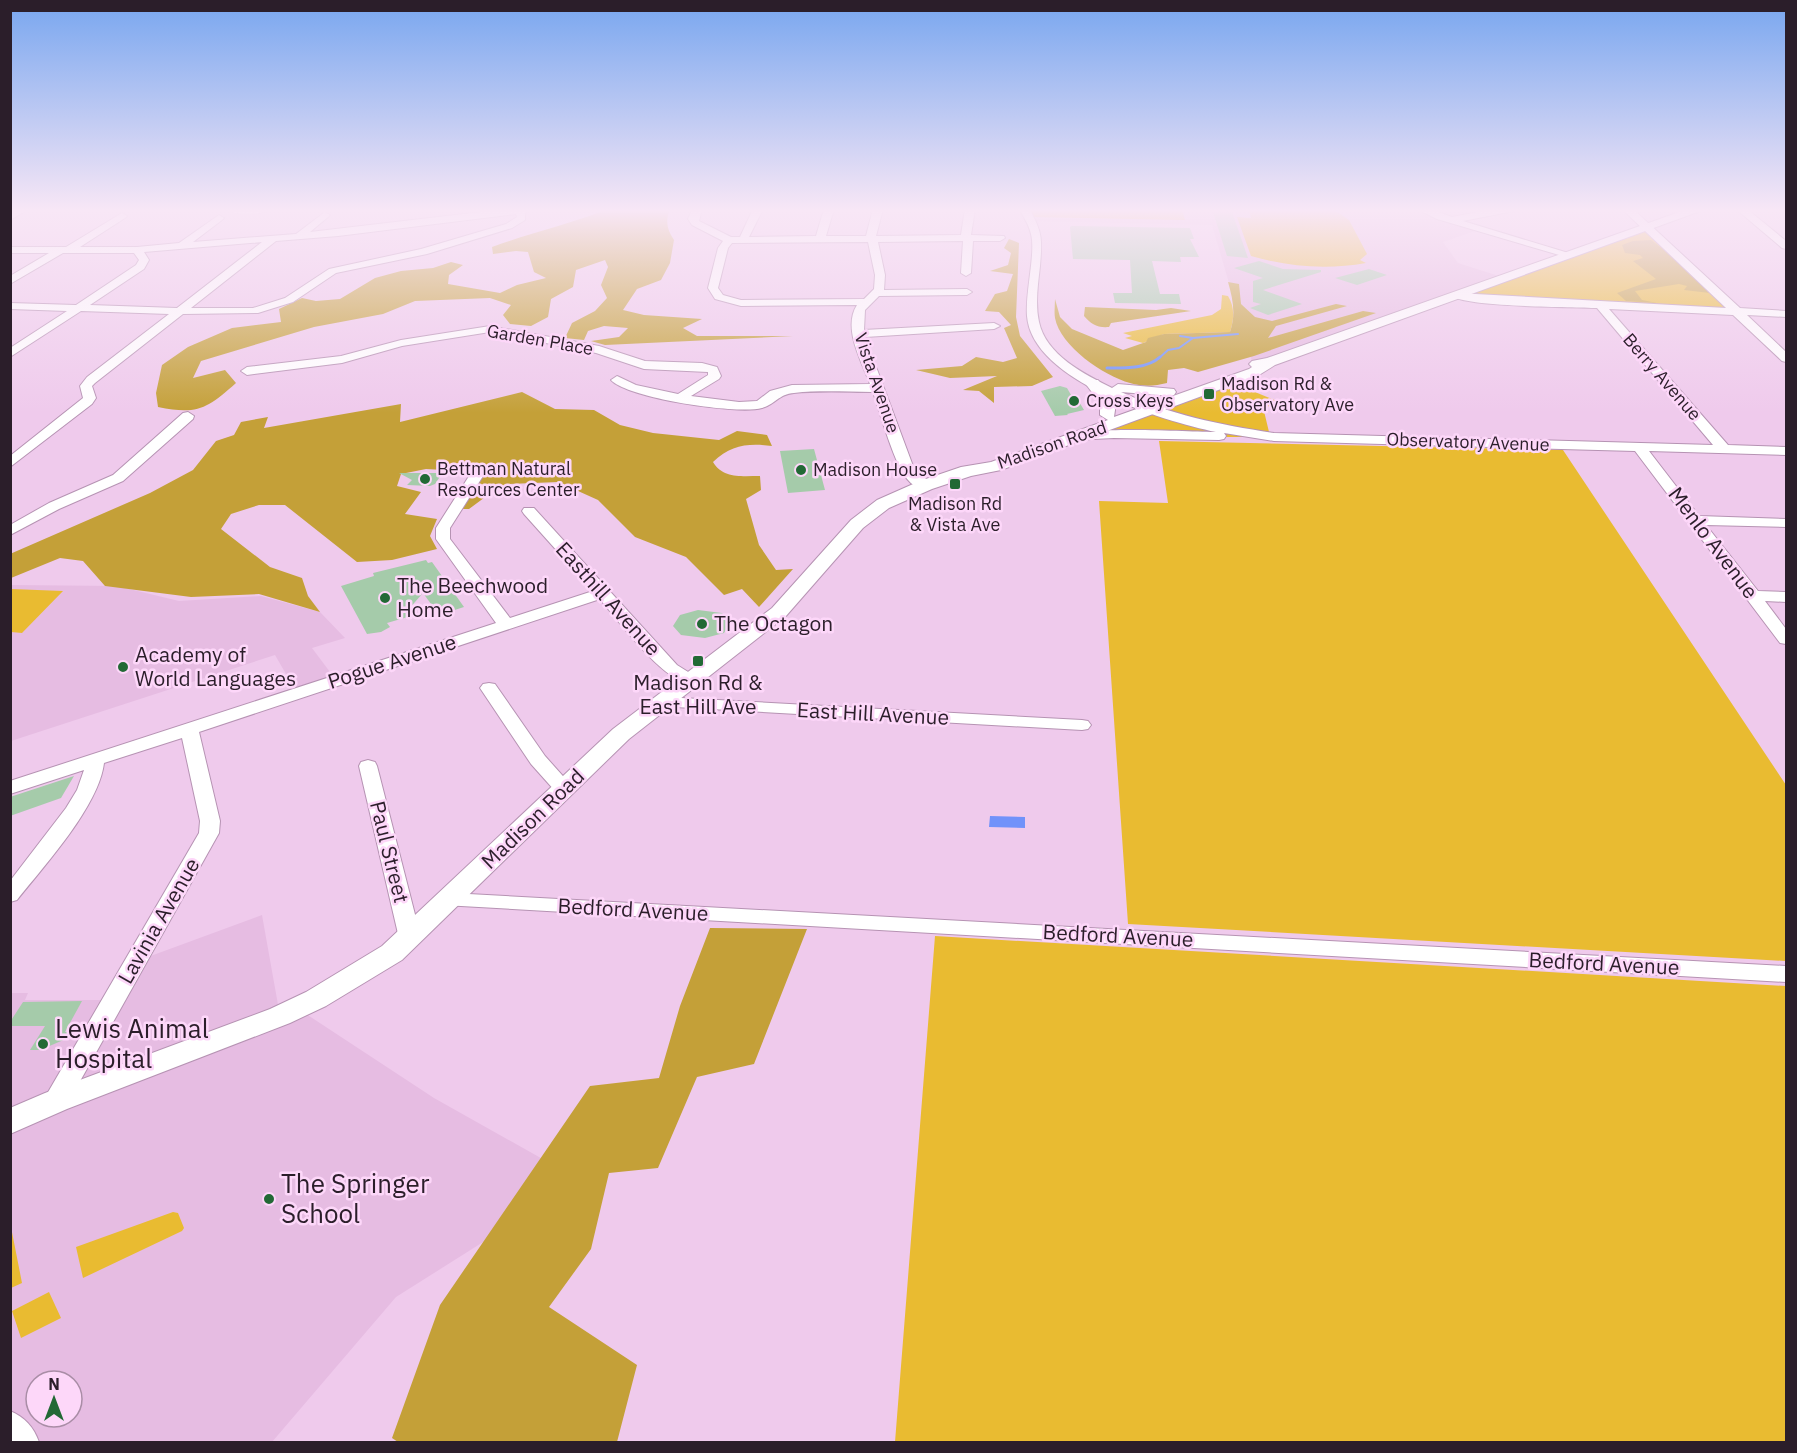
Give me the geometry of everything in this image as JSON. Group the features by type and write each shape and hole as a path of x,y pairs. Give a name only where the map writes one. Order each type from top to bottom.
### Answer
{"main road":[{"name":"Madison Road","path":"10,1122 56,1101 280,1016 356,976 392,953 621,734 779,612 865,516 895,498 967,471 995,466 1077,437 1146,406 1170,392 1235,369 1270,362 1510,277"},
{"name":"Madison Road","path":"967,471 987,457 1108,415 1146,406 1254,372 1270,362"},
{"path":"1093,382 1108,403 1108,415"},
{"path":"1052,446 1088,427 1146,406"},
{"name":"Madison Road","path":"10,1109 56,1101"}],"street":[{"path":"10,354 125,277"},
{"path":"10,463 88,401 90,398 86,386 91,380 225,277"},
{"path":"10,306 246,312 271,307 294,298 325,277"},
{"path":"716,277 713,288 716,295 723,299 748,303 864,302"},
{"path":"880,277 877,292 967,292"},
{"path":"1035,277 1032,319 1040,339 1055,358 1093,382 1121,389 1170,392"},
{"path":"1700,277 1786,358"},
{"name":"Vista Avenue","path":"877,292 864,302 857,318 858,334 911,475 926,485"},
{"path":"1457,296 1469,299 1786,314"},
{"name":"Berry Avenue","path":"1601,306 1724,449"},
{"path":"858,334 994,326"},
{"name":"Garden Place","path":"247,371 342,359 400,343 490,329 598,350 644,365 702,367 713,370 715,376 697,385 679,399"},
{"path":"617,380 644,392 679,399 753,406 760,405 774,394 792,389 877,388"},
{"name":"Observatory Avenue","path":"1093,382 1146,406 1202,425 1274,436 1786,451"},
{"path":"10,531 54,506 118,478 188,416"},
{"path":"1077,437 1114,434 1274,436"},
{"name":"Menlo Avenue","path":"1639,447 1786,639"},
{"path":"476,476 449,517 442,533 450,550 498,611 505,624"},
{"name":"Easthill Avenue","path":"529,511 671,669 692,680"},
{"path":"1696,520 1786,523"},
{"name":"Pogue Avenue","path":"10,788 603,593"},
{"path":"1753,596 1786,597"},
{"path":"489,688 538,760 562,788"},
{"name":"East Hill Avenue","path":"663,702 1082,725"},
{"name":"Lavinia Avenue","path":"56,1101 209,833 210,821 189,729"},
{"path":"10,895 66,825 92,774 95,760"},
{"name":"Paul Street","path":"365,766 410,938"},
{"name":"Bedford Avenue","path":"450,900 1786,974"},
{"path":"10,1425 24,1443"}],"shaded area":[{"path":"379,277 449,277 448,284 500,293 517,285 546,278 544,277 575,277 573,287 551,299 548,317 531,326 510,324 503,315 511,305 490,298 415,301 383,314 314,327 201,361 193,378 225,370 236,383 217,399 201,408 183,410 158,407 156,393 162,365 188,347 232,328 281,322 279,309 302,298 316,301 340,299"},
{"path":"604,277 663,277 661,280 637,289 623,310 644,315 702,319 683,328 697,336 793,336 605,345 591,341 619,337 628,328 604,326 588,331 584,340 565,338 572,323 595,311 607,298 601,285"},
{"path":"1012,277 1018,277 1016,317 1020,336 1053,377 1032,386 994,387 994,403 979,391 963,390 997,376 950,378 916,370 962,366 976,357 1003,362 1017,358 1004,328 1011,325 999,312 985,311 995,294 1007,291"},
{"path":"1227,277 1505,278 1253,365"},
{"path":"1511,277 1700,277 1738,312 1457,296"},
{"path":"1653,277 1694,277 1710,293 1684,290 1687,286 1679,284 1635,291 1642,300 1657,303 1626,301 1617,293 1656,279"},
{"path":"1228,282 1239,284 1241,304 1255,317 1272,321 1336,304 1347,306 1276,326 1268,338 1363,311 1376,313 1254,356 1198,372 1184,368 1168,370 1167,383 1149,386 1120,379 1096,367 1065,339 1055,318 1055,299 1060,317 1072,329 1123,350 1146,342 1148,338 1164,334 1230,332 1233,307"},
{"path":"1222,295 1228,296 1233,309 1230,332 1164,334 1143,343 1125,338 1132,336 1123,333 1212,315 1221,309"},
{"path":"1085,307 1156,310 1171,308 1191,311 1111,323 1109,327 1101,327 1084,316"},
{"path":"1228,381 1284,404 1263,407 1269,432 1274,437 1077,437"},
{"path":"522,392 555,409 594,410 620,425 653,433 719,440 737,431 767,435 772,446 740,446 726,452 713,462 728,474 760,476 761,490 746,499 759,545 776,570 793,569 759,607 742,589 724,595 686,557 635,537 598,500 558,482 509,484 492,492 469,509 459,509 479,472 426,469 401,474 397,486 421,492 405,514 437,519 430,536 437,549 392,560 357,562 285,505 259,505 231,514 221,529 270,567 302,578 308,596 320,612 259,594 191,597 105,586 83,561 60,558 11,578 10,554 150,493 193,470 216,441 234,435 241,422 268,417 264,428 401,404 400,422"},
{"path":"1159,441 1563,450 1786,785 1786,961 1128,924 1099,501 1168,503"},
{"name":"Academy of World Languages","path":"11,585 117,586 179,601 261,596 320,612 345,638 312,648 336,680 297,693 275,655 11,741"},
{"path":"11,589 63,591 22,633 11,632"},
{"name":"The Springer School","path":"262,915 280,1016 297,1008 434,1098 555,1166 499,1232 396,1297 272,1442 24,1442 10,1425 10,993 28,993 25,1000 114,1000 137,961"},
{"path":"710,928 807,929 754,1064 697,1077 658,1168 609,1173 591,1249 549,1307 637,1365 617,1442 398,1442 392,1438 440,1305 590,1086 659,1078 680,1006"},
{"path":"935,936 1786,986 1786,1442 895,1442"},
{"path":"173,1212 178,1213 184,1228 182,1231 83,1278 76,1247"},
{"path":"11,1227 22,1283 10,1288"},
{"path":"49,1292 61,1318 21,1338 12,1311"}],"water":[{"path":"990,816 1025,817 1025,828 989,827"}],"building":[{"path":"1131,277 1156,277 1160,294 1179,294 1181,304 1115,303 1113,293 1132,293"},
{"path":"1260,277 1306,277 1263,290 1302,304 1268,315 1250,308 1261,304 1253,302 1253,281 1263,278"},
{"path":"1340,277 1382,277 1357,285 1335,278"},
{"name":"Cross Keys","path":"1060,386 1067,388 1084,410 1055,416 1041,391"},
{"name":"Madison House","path":"814,449 825,490 788,493 780,451"},
{"name":"Bettman Natural Resources Center","path":"399,473 441,475 435,484 430,486 407,485 412,480"},
{"name":"The Beechwood Home","path":"426,560 428,563 432,562 464,607 439,615 423,593 407,611 411,616 387,623 390,627 381,632 367,634 341,586 374,576 373,573"},
{"name":"The Octagon","path":"698,610 722,613 730,622 724,633 705,638 681,635 673,626 680,615"},
{"path":"74,776 61,798 10,816 10,797"},
{"path":"82,1001 65,1032 80,1033 40,1050 30,1050 45,1026 10,1026 10,1022 23,1002"}],"waterway":[{"path":"1193,338 1238,334"},
{"path":"1180,336 1193,338"},
{"path":"1158,359 1168,350 1179,348 1193,338"},
{"path":"1107,368 1142,366 1160,357"}],"place":[{"name":"Madison Rd & Observatory Ave","path":"1209,394"},
{"name":"Cross Keys","path":"1074,401"},
{"name":"Madison House","path":"801,470"},
{"name":"Bettman Natural Resources Center","path":"425,479"},
{"name":"Madison Rd & Vista Ave","path":"955,484"},
{"name":"The Beechwood Home","path":"385,598"},
{"name":"The Octagon","path":"702,624"},
{"name":"Madison Rd & East Hill Ave","path":"698,661"},
{"name":"Academy of World Languages","path":"123,667"},
{"name":"Lewis Animal Hospital","path":"43,1044"},
{"name":"The Springer School","path":"269,1199"}]}
